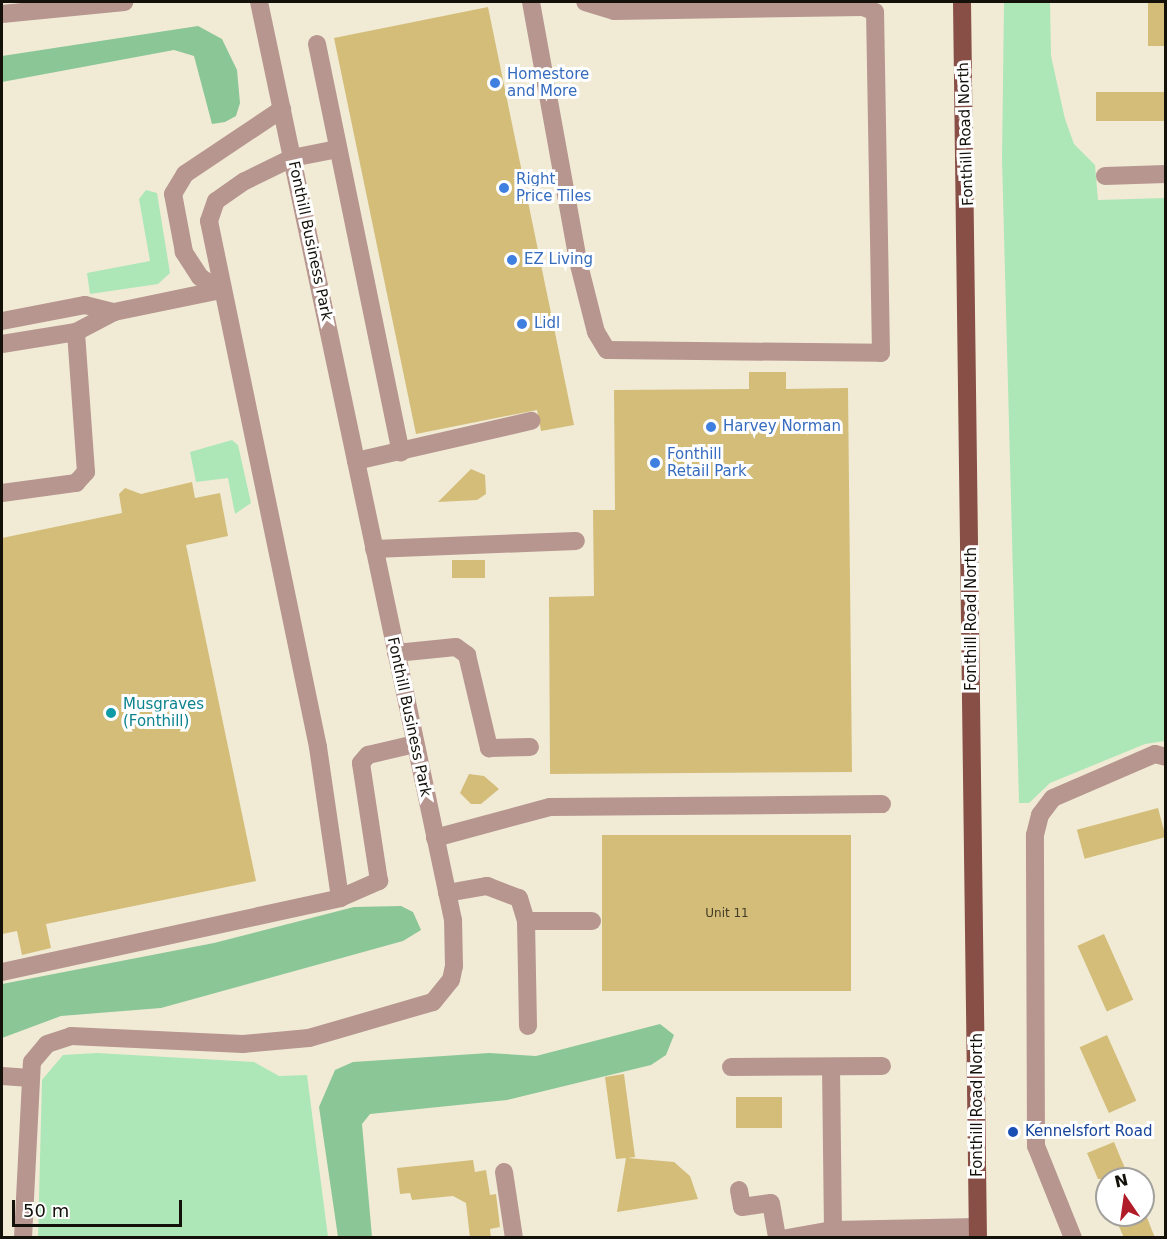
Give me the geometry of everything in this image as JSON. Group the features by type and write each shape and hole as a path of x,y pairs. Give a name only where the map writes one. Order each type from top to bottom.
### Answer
{"main road":[{"name":"Fonthill Road North","path":"962,2 980,1098 978,1232"}],"street":[{"path":"2,14 124,2"},
{"name":"Fonthill Business Park","path":"22,1238 30,1078 38,1051 71,1036 276,1044 419,1009 434,1002 452,980 455,945 447,893 259,2"},
{"path":"531,2 578,261 596,332 607,350 881,353 875,12 863,7 648,6 605,10 585,2"},
{"path":"317,44 401,452"},
{"path":"220,290 200,277 184,252 173,194 185,174 282,109"},
{"path":"338,149 292,158 226,193 209,210 220,290 254,422 311,713 340,898"},
{"path":"1105,176 1166,174"},
{"path":"2,344 76,332 114,312 220,290"},
{"path":"2,321 86,305 114,312"},
{"path":"2,494 76,483 86,472 76,332"},
{"path":"356,461 531,421"},
{"path":"374,549 576,541"},
{"path":"396,654 456,647 467,655 489,748 530,747"},
{"path":"2,972 340,898 379,881 361,763 369,755 415,744"},
{"path":"1073,1238 1036,1146 1035,835 1053,798 1155,754 1166,757"},
{"path":"435,838 550,807 882,804"},
{"path":"447,893 501,888 519,898 526,921 528,1026"},
{"path":"526,921 592,921"},
{"path":"730,1067 882,1066"},
{"path":"822,1233 831,1067"},
{"path":"2,1076 30,1078"},
{"path":"504,1172 514,1238"},
{"path":"739,1190 742,1207 771,1203 777,1238"},
{"path":"787,1238 822,1233 978,1232"}],"green space":[{"path":"1004,2 1050,2 1051,56 1065,119 1074,144 1095,165 1098,200 1166,198 1165,741 1145,744 1050,783 1029,803 1019,803 1002,159"},
{"path":"198,26 222,39 237,70 240,103 236,116 225,122 212,124 194,56 174,50 2,82 2,56"},
{"path":"146,190 157,193 170,273 158,284 90,294 87,273 150,261 139,199"},
{"path":"232,440 238,445 251,503 235,514 228,478 196,482 190,452"},
{"path":"401,906 413,912 421,930 403,941 161,1008 61,1016 2,1038 2,984 214,943 354,907"},
{"path":"660,1024 674,1035 666,1055 651,1065 507,1100 370,1114 362,1124 372,1237 338,1237 319,1107 335,1070 353,1062 489,1053 536,1056"},
{"path":"97,1053 254,1062 279,1076 307,1075 328,1237 38,1237 42,1080 63,1055"}],"building":[{"path":"1148,2 1166,2 1166,46 1148,46"},
{"path":"488,7 574,425 541,431 537,410 416,434 334,38"},
{"path":"1096,92 1166,92 1166,121 1096,121"},
{"path":"749,372 786,372 786,389 848,388 852,772 550,774 549,597 594,596 593,510 615,510 614,390 749,389"},
{"path":"471,469 485,475 486,494 477,500 438,502"},
{"name":"Musgraves (Fonthill)","path":"192,482 195,498 220,493 228,536 186,545 256,881 46,924 51,948 22,955 17,931 2,934 2,538 122,513 119,494 125,488 141,494"},
{"path":"452,560 485,560 485,578 452,578"},
{"path":"469,774 484,776 499,789 481,804 471,804 460,793"},
{"path":"1158,808 1166,837 1085,859 1077,830"},
{"path":"602,835 851,835 851,991 602,991"},
{"path":"1104,934 1133,1000 1107,1012 1078,946"},
{"path":"1107,1035 1136,1101 1109,1113 1080,1047"},
{"path":"624,1074 635,1157 628,1158 674,1162 690,1176 698,1199 617,1212 626,1158 616,1159 605,1077"},
{"path":"736,1097 782,1097 782,1128 736,1128"},
{"path":"1114,1142 1125,1167 1095,1167 1095,1172 1087,1153"},
{"path":"473,1160 475,1172 486,1170 490,1195 496,1194 500,1227 490,1229 491,1238 470,1238 466,1203 453,1196 412,1200 410,1193 400,1194 397,1168"},
{"path":"1119,1227 1151,1227 1155,1238 1124,1238"}],"place":[{"name":"Homestore and More","path":"495,83"},
{"name":"Right Price Tiles","path":"504,188"},
{"name":"EZ Living","path":"512,260"},
{"name":"Lidl","path":"522,324"},
{"name":"Harvey Norman","path":"711,427"},
{"name":"Fonthill Retail Park","path":"655,463"},
{"name":"Musgraves (Fonthill)","path":"111,713"},
{"name":"Kennelsfort Road","path":"1013,1132"}]}
